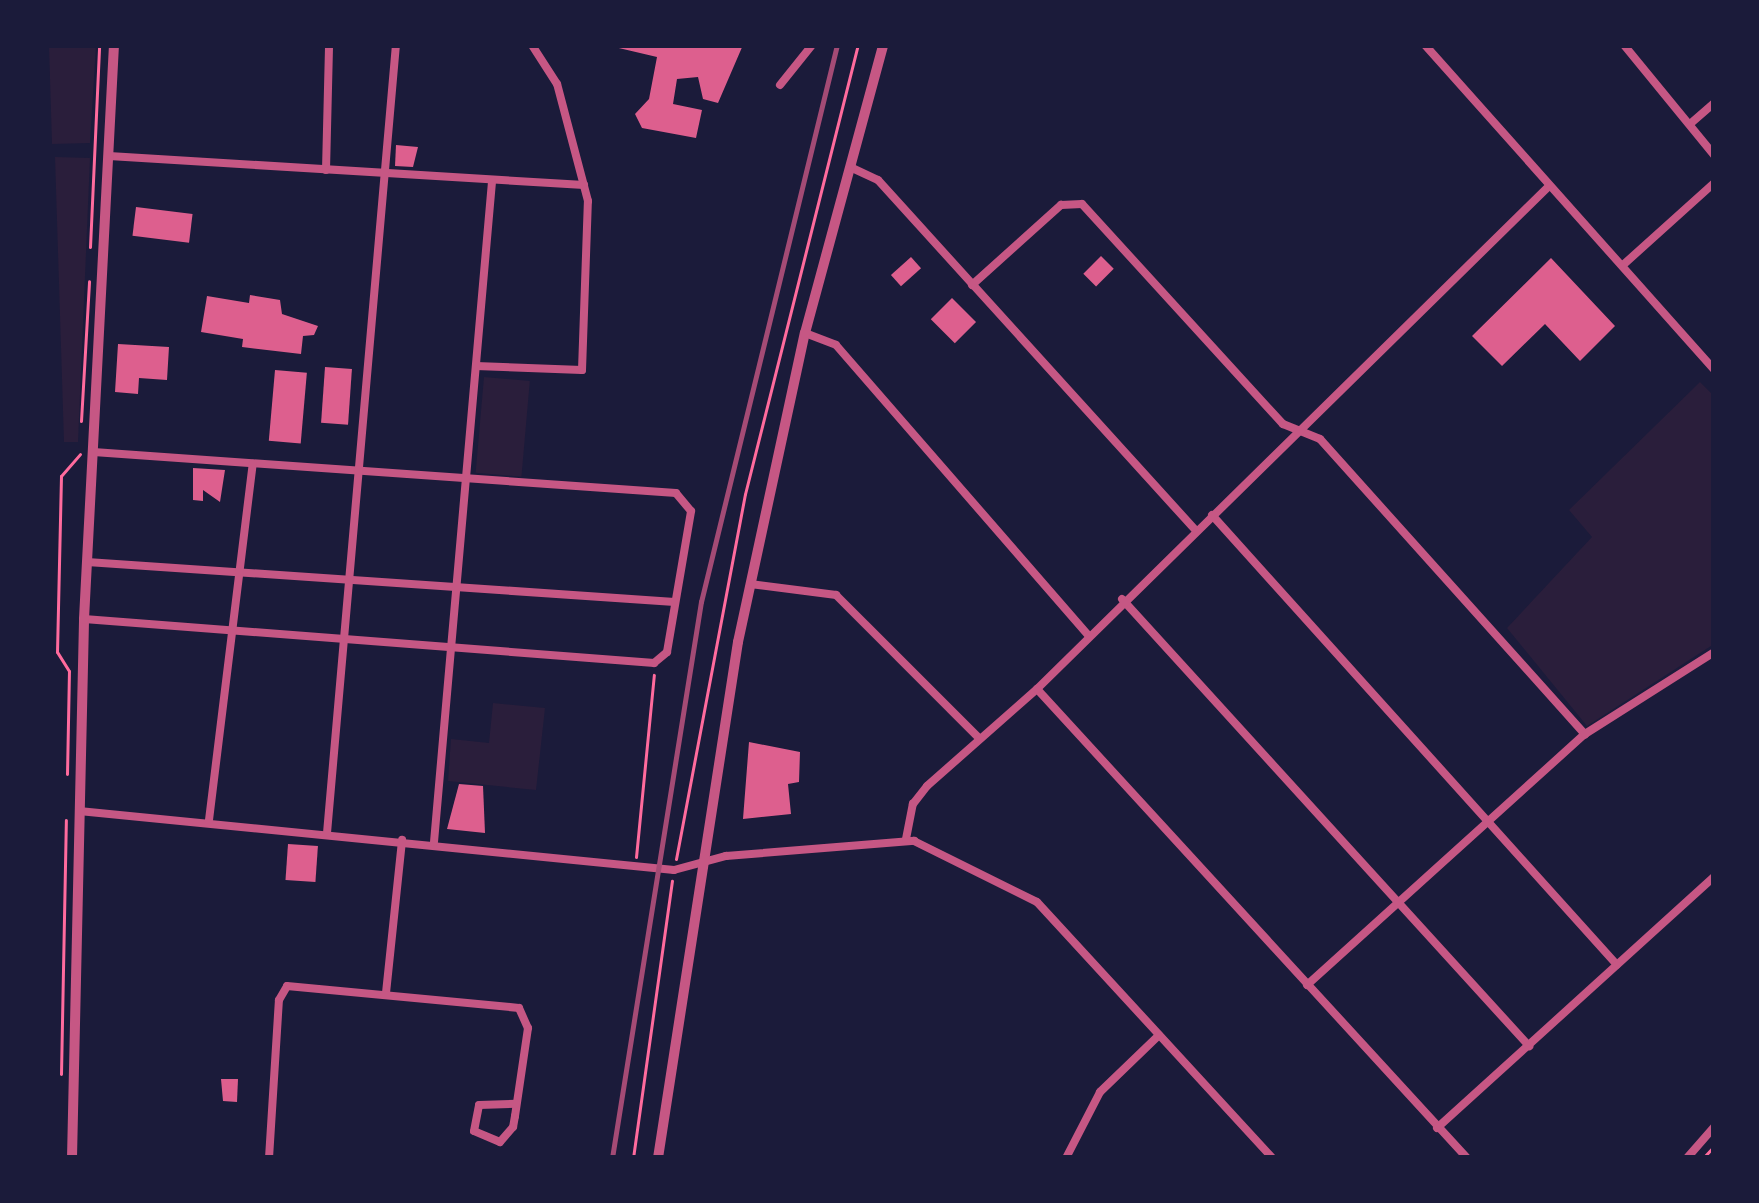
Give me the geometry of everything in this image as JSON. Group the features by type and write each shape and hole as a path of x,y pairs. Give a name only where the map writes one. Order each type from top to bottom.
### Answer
{"street":[{"path":"72,1158 84,620 114,45"},
{"path":"326,170 329,45"},
{"path":"327,833 396,45"},
{"path":"476,366 582,370 590,229 584,185 557,84 532,45"},
{"path":"780,86 812,45"},
{"path":"658,1158 699,863 750,584 806,333 883,45"},
{"path":"1425,45 1714,369"},
{"path":"1624,45 1714,155"},
{"path":"1690,124 1714,103"},
{"path":"107,156 584,185"},
{"path":"848,166 878,180 1194,529"},
{"path":"434,842 493,182"},
{"path":"1623,265 1714,183"},
{"path":"906,839 920,794 1037,689 1122,599 1549,186"},
{"path":"972,285 1061,205 1078,201 1279,420 1320,439 1586,734"},
{"path":"806,333 836,345 1087,634"},
{"path":"84,620 654,665 667,652 691,512 676,494 93,452"},
{"path":"209,820 253,464"},
{"path":"1212,514 1617,965"},
{"path":"87,562 675,602"},
{"path":"750,584 836,595 980,738"},
{"path":"1122,599 1529,1046"},
{"path":"1307,985 1586,734 1714,652"},
{"path":"1037,689 1467,1158"},
{"path":"80,811 434,842 662,869 906,839 1021,890 1272,1158"},
{"path":"386,993 402,839"},
{"path":"1437,1128 1714,877"},
{"path":"268,1158 278,1000 287,986 512,1005 525,1013 516,1103 500,1142 474,1131 479,1105 516,1103"},
{"path":"1066,1158 1100,1092 1160,1035"},
{"path":"1687,1158 1714,1127"}],"path":[{"path":"676,857 745,494 858,45"},
{"path":"635,859 654,665"},
{"path":"633,1158 672,881"},
{"path":"1703,1158 1714,1146"}],"shaded area":[{"path":"49,45 96,45 90,143 52,144"},
{"path":"55,157 90,158 78,442 64,442"},
{"path":"484,377 530,381 521,477 476,473"},
{"path":"1700,382 1714,396 1714,644 1587,726 1507,628 1592,537 1569,510"},
{"path":"493,703 545,708 536,790 448,781 451,739 489,743"}],"building":[{"path":"606,45 743,45 718,103 703,99 698,77 677,79 673,104 702,110 696,138 642,128 635,114 649,99 657,57"},
{"path":"396,145 418,147 413,167 395,166"},
{"path":"136,207 193,214 189,243 132,236"},
{"path":"1101,256 1114,269 1096,286 1083,274"},
{"path":"911,257 921,268 901,286 891,275"},
{"path":"1551,258 1615,326 1580,361 1545,324 1502,366 1472,336"},
{"path":"250,295 280,300 282,314 318,326 314,335 303,336 301,354 242,347 243,339 201,332 207,296 249,303"},
{"path":"952,298 976,322 955,343 931,319"},
{"path":"118,344 169,347 167,380 139,378 138,394 115,392"},
{"path":"325,367 352,369 348,425 321,423"},
{"path":"275,370 307,373 301,444 269,441"},
{"path":"193,468 225,470 220,502 203,490 203,501 193,500"},
{"path":"749,742 800,752 799,782 788,784 791,814 743,819"},
{"path":"459,784 483,786 485,833 447,829"},
{"path":"288,844 318,846 315,882 285,880"},
{"path":"221,1079 238,1079 237,1102 223,1101"}],"railway":[{"path":"612,1158 701,602 837,45"}]}
